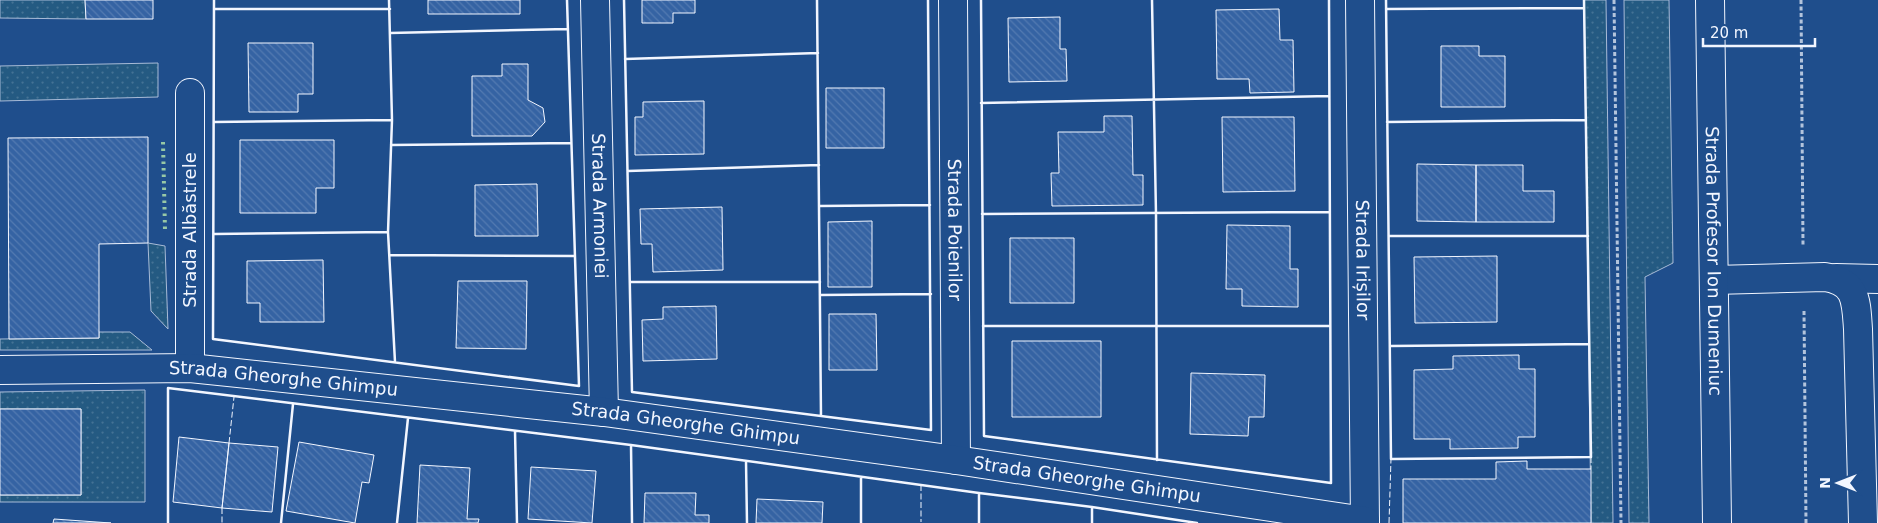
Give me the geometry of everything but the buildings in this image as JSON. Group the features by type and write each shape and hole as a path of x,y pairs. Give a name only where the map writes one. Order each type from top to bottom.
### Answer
{"street":[{"name":"Strada Armoniei","path":"595,0 604,412"},
{"name":"Strada Poienilor","path":"952,0 956,460"},
{"name":"Strada Irișilor","path":"1360,0 1365,522"},
{"name":"Strada Profesor Ion Dumeniuc","path":"1710,0 1717,523"},
{"name":"Strada Albăstrele","path":"190,93 190,368"},
{"path":"1714,280 1825,277 1878,279"},
{"path":"1836,278 1852,290 1856,303 1861,399 1863,523"},
{"name":"Strada Gheorghe Ghimpu","path":"0,370 190,368 604,412 956,460 1365,522"}],"path":[{"path":"1614,0 1621,523"}],"shaded area":[{"path":"0,0 85,0 86,19 0,18"},
{"path":"1584,0 1606,0 1613,523 1591,523"},
{"path":"1624,0 1669,0 1673,263 1645,277 1649,523 1629,523"},
{"path":"158,63 158,97 0,101 0,66"},
{"path":"148,243 165,246 168,329 151,311"},
{"path":"99,332 130,332 152,350 0,350 0,339 99,338"},
{"path":"145,390 145,502 0,502 0,495 81,495 81,409 0,409 0,392"}],"hedge":[{"path":"163,142 165,230"}],"fence":[{"path":"229,443 234,397"},
{"path":"1591,457 1591,469"},
{"path":"1389,523 1391,459"},
{"path":"921,485 921,522"},
{"path":"222,508 222,523"}],"wall":[{"path":"214,0 213,339 579,386 567,0"},
{"path":"389,0 392,120 388,232 395,362"},
{"path":"624,0 632,392 931,430 928,0"},
{"path":"817,0 821,416"},
{"path":"981,0 984,436 1331,483 1329,0"},
{"path":"1152,0 1156,214 1157,460"},
{"path":"1386,0 1391,459 1591,457 1584,0"},
{"path":"1386,9 1584,8"},
{"path":"214,9 390,9"},
{"path":"390,33 568,29"},
{"path":"625,59 818,53"},
{"path":"981,103 1329,96"},
{"path":"214,122 392,120"},
{"path":"1387,122 1586,120"},
{"path":"391,145 571,143"},
{"path":"628,171 819,165"},
{"path":"819,206 930,205"},
{"path":"982,214 1329,212"},
{"path":"214,234 388,232"},
{"path":"1389,236 1588,236"},
{"path":"390,255 575,256"},
{"path":"630,282 820,282"},
{"path":"820,295 931,294"},
{"path":"983,326 1330,326"},
{"path":"1390,346 1589,344"},
{"path":"168,523 168,388 631,445 1092,507 1197,523"},
{"path":"281,523 293,404"},
{"path":"397,523 408,418"},
{"path":"515,431 517,523"},
{"path":"631,445 632,523"},
{"path":"746,461 747,523"},
{"path":"861,477 861,523"},
{"path":"979,493 979,523"},
{"path":"1092,507 1092,523"}]}
